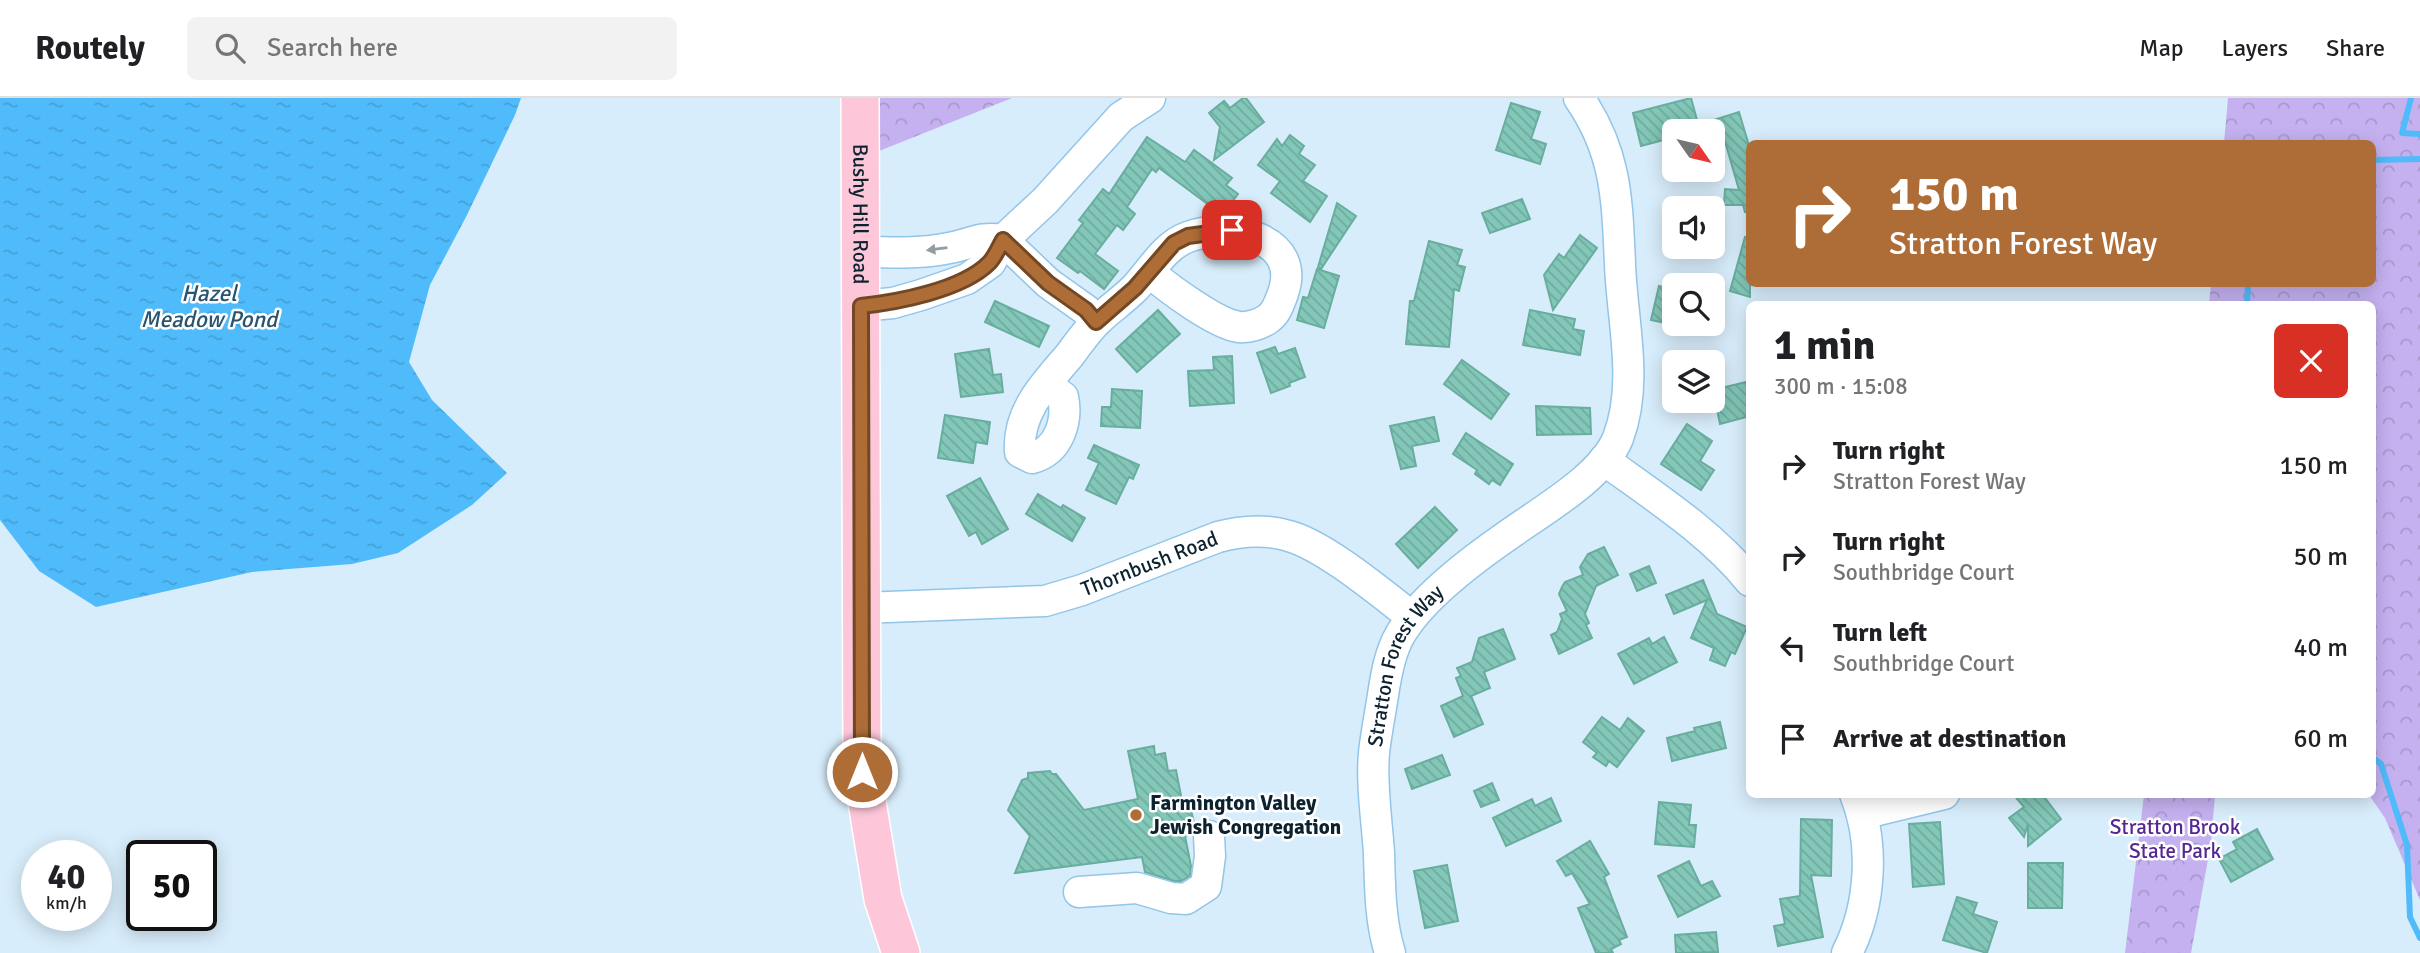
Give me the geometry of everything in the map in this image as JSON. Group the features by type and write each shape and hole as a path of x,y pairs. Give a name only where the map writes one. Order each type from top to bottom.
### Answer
{"main road":[{"name":"Bushy Hill Road","path":"860,98 862,772 883,899 901,953"}],"street":[{"path":"861,306 893,303 921,296 967,279 989,263 1003,240 1045,201 1121,117 1150,98"},
{"name":"Stratton Forest Way","path":"1381,952 1382,921 1374,755 1387,672 1399,636 1412,617 1471,561 1570,492 1604,460 1617,439 1627,405 1627,335 1614,178 1596,123 1579,98"},
{"path":"862,251 905,254 951,248 985,237 1003,240 1048,283 1086,310 1096,322"},
{"path":"1046,384 1096,322 1149,272"},
{"path":"1604,460 1699,531 1746,576"},
{"name":"Thornbush Road","path":"862,608 1045,601 1082,590 1218,537 1254,532 1280,534 1307,543 1412,617"},
{"path":"1847,953 1862,917 1867,880 1867,846 1859,804 1910,798"},
{"path":"1079,892 1137,888 1171,898 1186,899 1206,886 1210,856 1209,836"}],"green space":[{"path":"866,98 1012,98 864,157"},
{"path":"2228,98 2420,98 2420,900 2385,818 2371,798 2376,798 2376,301 2209,301 2211,287 2376,287 2376,140 2224,140"},
{"name":"Stratton Brook State Park","path":"2144,798 2215,798 2211,843 2191,953 2125,953"}],"water":[{"name":"Hazel Meadow Pond","path":"0,98 521,98 467,215 430,285 409,362 432,400 507,473 472,505 398,553 352,564 252,572 96,607 39,571 0,520"}],"building":[{"path":"1246,98 1264,122 1214,160 1220,127 1209,113 1224,101 1230,108"},
{"path":"1691,98 1697,119 1662,119 1662,140 1641,146 1633,113"},
{"path":"1511,103 1540,112 1531,139 1546,144 1540,164 1496,150"},
{"path":"1739,112 1747,140 1746,212 1743,205 1725,205 1725,189 1739,190 1726,145 1726,119 1717,119"},
{"path":"1290,135 1304,146 1299,154 1315,165 1303,181 1327,196 1310,222 1271,193 1280,181 1258,165 1277,139 1282,146"},
{"path":"1147,137 1185,162 1194,150 1232,178 1226,185 1238,194 1221,214 1159,168 1156,172 1152,169 1127,207 1135,214 1123,230 1117,225 1095,254 1118,271 1104,289 1057,258 1083,223 1079,220 1103,189 1109,194"},
{"path":"1522,199 1530,219 1490,233 1482,213"},
{"path":"1337,203 1356,216 1321,269 1318,267"},
{"path":"1580,235 1597,248 1553,310 1544,275 1559,254 1564,258"},
{"path":"1746,237 1746,287 1750,287 1750,297 1730,291"},
{"path":"1429,241 1462,250 1457,265 1465,267 1459,291 1454,289 1449,347 1406,344 1410,301 1414,301"},
{"path":"1317,269 1339,276 1324,328 1297,320 1303,297 1308,298"},
{"path":"1659,286 1662,287 1662,322 1651,320"},
{"path":"995,301 1049,326 1039,347 985,322"},
{"path":"1158,310 1180,334 1137,372 1116,349"},
{"path":"1530,310 1575,319 1573,329 1584,331 1580,355 1523,345"},
{"path":"1275,347 1278,354 1295,348 1305,377 1271,393 1257,353"},
{"path":"989,349 993,375 1001,374 1003,392 961,397 955,354"},
{"path":"1232,356 1234,403 1190,406 1188,371 1214,370 1213,357"},
{"path":"1462,360 1509,394 1491,419 1444,384"},
{"path":"1746,382 1746,417 1720,424 1718,413 1725,413 1725,387"},
{"path":"1112,389 1142,391 1140,428 1101,426 1102,407 1111,407"},
{"path":"1536,406 1590,408 1591,434 1537,435"},
{"path":"945,415 990,422 987,444 976,442 973,463 938,458"},
{"path":"1434,417 1439,441 1412,446 1416,466 1401,469 1390,426"},
{"path":"1687,424 1712,441 1700,461 1714,470 1701,490 1661,464"},
{"path":"1466,433 1513,464 1500,485 1492,480 1489,484 1475,474 1477,470 1453,454"},
{"path":"1094,445 1139,465 1133,479 1129,477 1116,504 1086,490 1099,463 1088,458"},
{"path":"980,478 1008,529 982,544 976,532 969,536 947,496"},
{"path":"1038,494 1085,518 1072,541 1026,514"},
{"path":"1435,507 1457,530 1418,568 1396,544"},
{"path":"1604,547 1618,575 1596,586 1585,614 1589,623 1586,625 1592,638 1559,654 1551,635 1557,632 1562,619 1560,614 1567,611 1559,594 1565,582 1583,575 1580,567 1588,554"},
{"path":"1649,566 1656,583 1637,591 1630,574"},
{"path":"1703,580 1717,614 1746,627 1735,654 1731,652 1725,666 1710,660 1714,648 1691,638 1707,600 1674,614 1666,595"},
{"path":"1503,629 1515,659 1484,672 1490,688 1471,696 1483,724 1454,737 1441,706 1463,696 1456,678 1461,676 1457,668 1472,662 1479,638"},
{"path":"1664,637 1677,662 1634,684 1618,654 1649,638 1652,644"},
{"path":"1602,717 1620,730 1628,718 1644,731 1617,767 1609,761 1606,766 1593,757 1597,753 1583,742"},
{"path":"1720,722 1726,748 1672,761 1667,738"},
{"name":"Farmington Valley Jewish Congregation","path":"1154,746 1155,755 1165,753 1168,771 1176,770 1184,811 1191,810 1195,827 1192,834 1185,836 1191,866 1190,876 1174,881 1145,872 1142,857 1015,873 1030,836 1008,810 1022,780 1028,778 1028,773 1050,771 1056,774 1084,810 1138,799 1128,751"},
{"path":"1442,755 1450,775 1412,789 1405,769"},
{"path":"1492,783 1499,800 1481,807 1474,791"},
{"path":"1551,798 1561,821 1506,846 1493,818 1532,799 1535,806"},
{"path":"2016,798 2045,798 2061,819 2028,846 2028,824 2024,837 2009,818 2024,807"},
{"path":"1659,802 1691,805 1689,825 1696,825 1694,847 1655,844"},
{"path":"1801,819 1832,820 1831,876 1811,875 1823,937 1778,946 1774,926 1785,924 1780,899 1800,896"},
{"path":"1940,822 1944,884 1913,887 1909,824"},
{"path":"2257,829 2273,859 2231,882 2219,859 2237,849 2233,842"},
{"path":"1590,841 1609,874 1604,877 1627,937 1619,940 1621,944 1611,949 1613,953 1596,953 1578,908 1590,904 1572,873 1566,876 1557,861"},
{"path":"1689,861 1701,886 1712,881 1720,896 1678,917 1658,876"},
{"path":"2028,863 2063,863 2062,908 2028,908"},
{"path":"1447,865 1458,921 1425,928 1414,871"},
{"path":"1957,897 1977,903 1973,914 1997,922 1987,953 1943,940"},
{"path":"1716,932 1718,952 1676,953 1675,935"}],"waterway":[{"path":"2411,98 2402,133 2420,134"},
{"path":"2376,160 2420,159"},
{"path":"2247,301 2248,287"},
{"path":"2376,760 2381,764 2407,845 2410,917 2420,938"}],"place":[{"name":"Farmington Valley Jewish Congregation","path":"1136,815"}],"route":[{"path":"862,772 861,306 893,303 921,296 967,279 989,263 1003,240 1048,283 1086,310 1096,322 1135,288 1174,243 1188,236 1232,230"}]}
